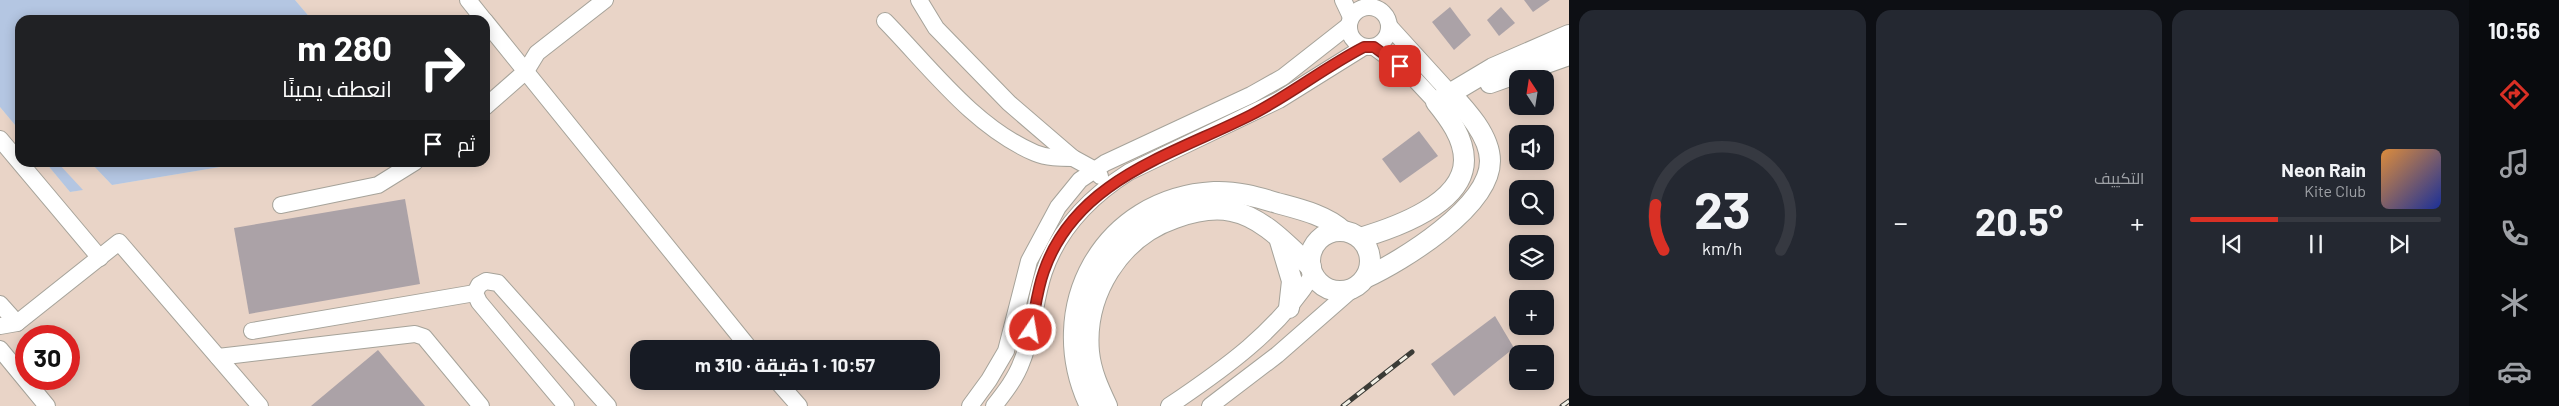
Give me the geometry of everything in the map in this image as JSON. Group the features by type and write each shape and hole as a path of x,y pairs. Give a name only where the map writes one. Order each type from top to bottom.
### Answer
{"main road":[{"path":"1447,102 1493,68 1561,38"},
{"path":"1447,102 1491,82 1569,55"},
{"path":"1312,270 1311,255 1316,243 1330,232 1351,234 1420,214 1449,193 1458,181 1463,169 1463,146 1447,102"},
{"path":"1090,406 1088,385 1092,308 1100,286 1114,264 1135,241 1166,221 1210,210 1230,211 1244,215 1278,237 1312,270 1322,284 1343,291 1399,260 1435,233 1464,209 1483,186 1488,172 1488,151 1479,131 1447,102"},
{"path":"1107,406 1088,385 1072,343 1074,318 1080,290 1102,250 1138,217 1163,204 1214,192 1239,194 1317,215 1351,234 1367,246 1370,257 1369,268 1361,282"},
{"path":"1278,237 1292,281 1289,308"}],"street":[{"path":"468,0 481,15"},
{"path":"490,103 526,71 537,53 605,0"},
{"path":"1343,0 1353,39 1408,72 1447,102"},
{"path":"925,3 936,28 990,84 1073,158 1095,170 1107,186"},
{"path":"970,406 989,380 1006,351 1029,261 1046,225 1072,187 1095,170 1283,77 1350,22 1362,8 1374,4 1384,13 1390,26 1447,102"},
{"path":"885,21 965,103 997,131 1035,153 1073,158"},
{"path":"490,26 743,340"},
{"path":"994,406 1013,380 1022,361 1044,272 1054,247 1087,204 1107,186 1149,162 1279,100 1386,39 1390,26"},
{"path":"1561,38 1569,28"},
{"path":"0,140 15,158"},
{"path":"1073,158 1072,187 1087,204"},
{"path":"23,167 100,258"},
{"path":"280,205 378,186 407,167"},
{"path":"0,326 17,323 119,242 260,406"},
{"path":"1169,406 1262,337 1289,308 1312,270"},
{"path":"566,406 479,302 475,293 476,289 483,282 498,283 608,406"},
{"path":"1210,406 1277,355 1361,282"},
{"path":"252,332 475,293"},
{"path":"0,304 17,323"},
{"path":"218,357 416,334 424,337 481,406"},
{"path":"0,349 47,406"},
{"path":"785,390 798,406"}],"shaded area":[{"path":"295,0 1569,0 1569,406 0,406 0,107 15,125 15,167 49,167 70,192 82,190 62,167 95,167 112,185 220,167 490,167 490,15 308,15"}],"water":[{"path":"0,0 295,0 308,15 15,15 15,125 0,107"},
{"path":"49,167 62,167 83,190 70,192"},
{"path":"95,167 220,167 112,185"}],"building":[{"path":"1524,0 1550,0 1533,12"},
{"path":"1450,7 1471,35 1454,50 1432,22"},
{"path":"1501,7 1515,23 1499,36 1487,20"},
{"path":"1419,131 1438,156 1400,183 1382,159"},
{"path":"405,199 420,284 249,314 234,228"},
{"path":"1495,316 1512,345 1509,345 1509,352 1454,396 1431,364"},
{"path":"378,350 425,406 311,406"}],"railway":[{"path":"1343,406 1412,352"},
{"path":"1562,406 1569,401"}],"route":[{"path":"1031,330 1044,272 1054,247 1080,211 1107,186 1129,172 1279,100 1364,47 1374,47 1400,66"}]}
